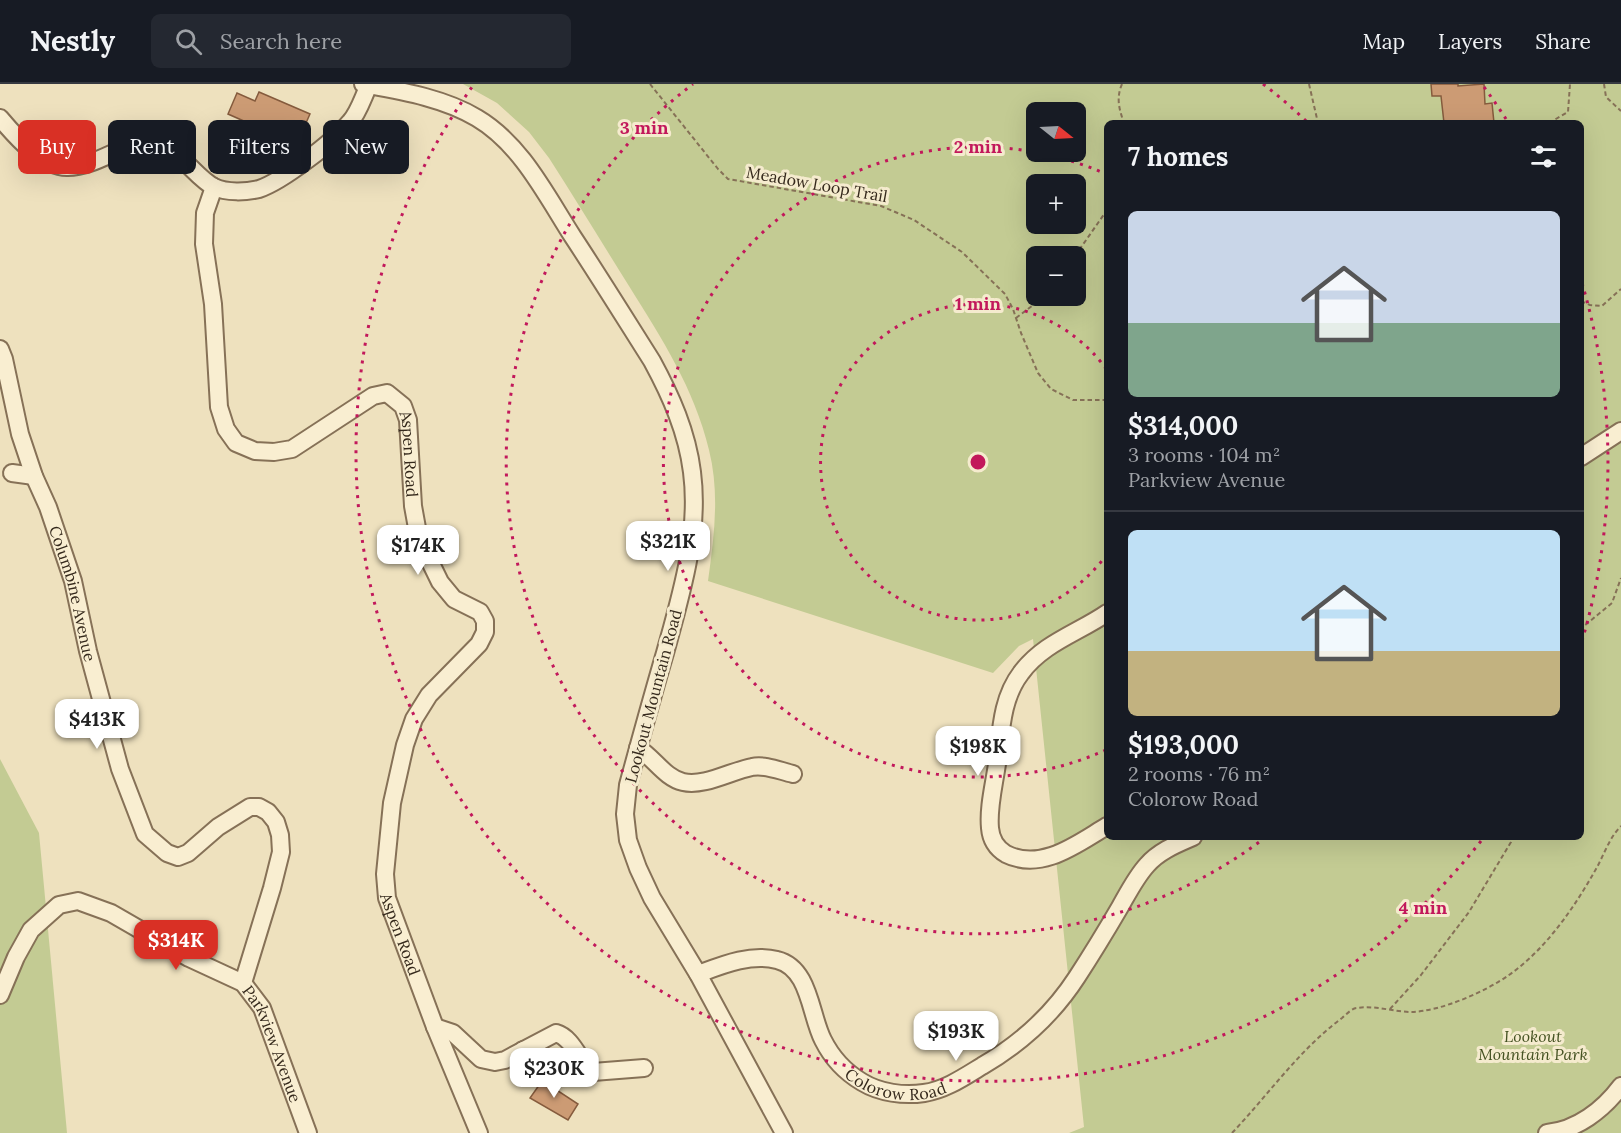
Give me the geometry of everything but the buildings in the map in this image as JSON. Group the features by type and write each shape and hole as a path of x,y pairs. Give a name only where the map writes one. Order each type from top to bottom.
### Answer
{"street":[{"path":"0,118 30,149 51,163 68,167 85,164 130,147 161,146 176,155 214,188 237,192 260,189 283,176 330,141 351,121 366,85"},
{"name":"Lookout Mountain Road","path":"366,85 450,104 476,117 496,132 519,156 545,193 668,389 679,418 692,473 692,535 681,596 628,785 625,814 628,840 652,898 698,974 784,1133"},
{"name":"Aspen Road","path":"214,188 205,213 204,243 213,304 219,407 226,429 236,443 255,451 274,452 292,449 373,396 387,393 394,397 403,406 408,420 413,507 419,539 440,582 454,599 480,612 485,621 484,632 479,644 429,695 414,719 405,745 392,803 385,874 387,898 435,1027 479,1133"},
{"name":"Columbine Avenue","path":"0,349 4,358 20,434 73,581 85,639 120,769 145,834 166,853 178,857 188,853 218,827 250,807 259,807 268,812 276,822 281,852 243,983"},
{"path":"1584,454 1621,431"},
{"path":"12,473 34,476"},
{"path":"1104,615 1042,651 1028,664 1013,685 1004,714 989,820 992,839 996,846 1009,855 1024,860 1047,858 1058,854 1104,828"},
{"path":"638,748 649,755 667,774 684,782 718,778 753,766 765,766 793,774"},
{"name":"Colorow Road","path":"698,974 724,964 758,958 779,960 795,970 805,987 823,1039 835,1060 850,1075 871,1087 895,1094 925,1093 951,1084 1022,1040 1052,1011 1076,979 1147,864 1169,848 1187,840"},
{"name":"Parkview Avenue","path":"0,995 16,957 31,930 59,905 78,901 111,913 189,958 243,983 262,1008 308,1133"},
{"path":"435,1027 453,1033 481,1059 495,1062 506,1060 556,1033 562,1035 583,1059 588,1070"},
{"path":"523,1050 558,1072 574,1075 588,1070 593,1072 644,1068"},
{"path":"1546,1133 1569,1128 1586,1119 1606,1103 1621,1086"}],"path":[{"name":"Meadow Loop Trail","path":"650,84 723,176 739,182 881,206 903,214 969,258 1010,301 1038,373 1051,389 1073,400 1104,399"},
{"path":"1122,84 1118,92 1118,105 1123,120"},
{"path":"1309,84 1317,120"},
{"path":"1554,120 1568,112 1570,84"},
{"path":"1604,84 1606,96 1621,111"},
{"path":"1082,246 1104,214"},
{"path":"1584,303 1602,306 1621,289"},
{"path":"1017,318 1032,306"},
{"path":"1584,626 1612,603 1621,578"},
{"path":"1232,1133 1287,1069 1322,1033 1355,1008 1410,1012 1437,1007 1474,994 1509,975 1556,930 1596,869 1614,833 1621,826"},
{"path":"1390,1009 1421,975 1469,912 1511,840"}],"green space":[{"name":"Lookout Mountain Park","path":"463,84 1621,84 1621,1133 1069,1133 1084,1127 1033,639 1019,646 993,673 708,581 714,532 715,499 712,466 703,427 676,365 549,158 529,132 497,103"},
{"path":"0,759 39,833 67,1133 0,1133"}]}
